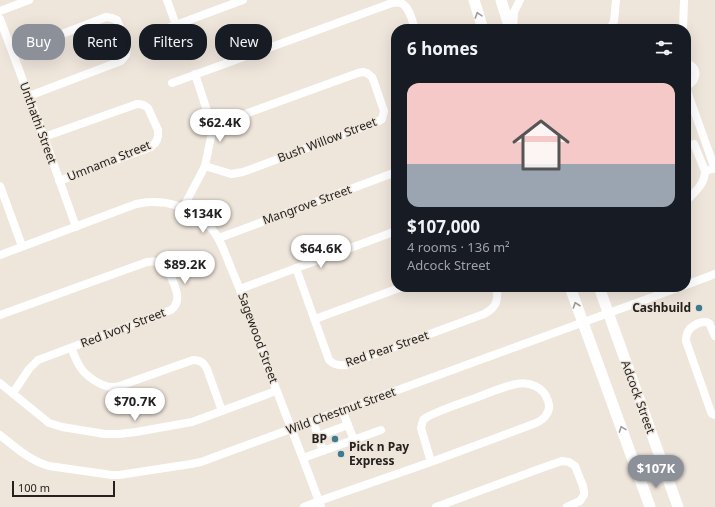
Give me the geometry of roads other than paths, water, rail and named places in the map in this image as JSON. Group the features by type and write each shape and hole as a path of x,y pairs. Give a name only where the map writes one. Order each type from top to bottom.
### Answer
{"main road":[{"path":"474,0 481,24"},
{"path":"501,0 510,24"},
{"path":"572,292 650,507"},
{"name":"Adcock Street","path":"601,292 678,507"}],"street":[{"path":"0,11 29,0"},
{"path":"167,0 176,24"},
{"path":"179,24 243,0"},
{"path":"513,24 514,12 520,0"},
{"path":"612,24 616,0"},
{"path":"683,24 684,0"},
{"path":"172,83 392,3 400,3 406,7 413,24"},
{"path":"29,96 121,61 126,55 127,46 117,20 112,18 106,17 65,33"},
{"name":"Unthathi Street","path":"0,19 12,50"},
{"name":"Unthathi Street","path":"16,60 76,227"},
{"path":"691,66 695,73 694,81 691,84"},
{"name":"Bush Willow Street","path":"205,166 231,174 243,172 377,122 382,119 384,111 372,77 367,73 358,72 212,126"},
{"path":"183,208 205,166 212,126 195,74"},
{"path":"691,101 715,168 705,171"},
{"name":"Umnama Street","path":"44,137 137,104 146,105 158,130 157,141 150,147 59,181"},
{"path":"691,196 699,188 705,176 705,171 694,144"},
{"name":"Mangrove Street","path":"219,238 391,174"},
{"path":"0,186 3,204 22,246"},
{"name":"Sagewood Street","path":"0,254 145,202 164,203 183,208 199,217 219,238 240,289 276,391 320,504"},
{"path":"240,289 391,233"},
{"name":"Red Ivory Street","path":"0,315 147,262 156,261 165,265 177,292 177,303 171,310 38,360 29,369 13,393"},
{"name":"Red Pear Street","path":"296,268 329,360 337,365 346,365 484,314 493,308 497,302 498,292"},
{"path":"691,283 715,274"},
{"path":"315,319 391,291"},
{"name":"Wild Chestnut Street","path":"0,435 39,463 49,466 112,475 162,469 201,462 667,292"},
{"path":"715,336 709,322 704,322 692,326 688,330 686,341 711,412 715,415"},
{"path":"71,348 83,372 94,380 109,387 125,384 193,360 202,361 208,369 222,411"},
{"path":"0,383 34,412 55,426 105,434 136,432 192,422 276,391"},
{"path":"304,507 320,504 536,423 546,416 548,411 549,406 545,394 539,388 531,384 517,384 490,392 427,417 423,420 421,428 431,462"},
{"path":"342,410 354,440"},
{"path":"313,421 323,451"},
{"path":"318,436 348,425"},
{"path":"303,458 382,430"},
{"path":"436,507 539,469 562,462 569,462 575,466 584,495 580,502 567,507"}],"place":[{"name":"Cashbuild","path":"699,308"},
{"name":"BP","path":"335,439"},
{"name":"Pick n Pay Express","path":"341,454"}]}
